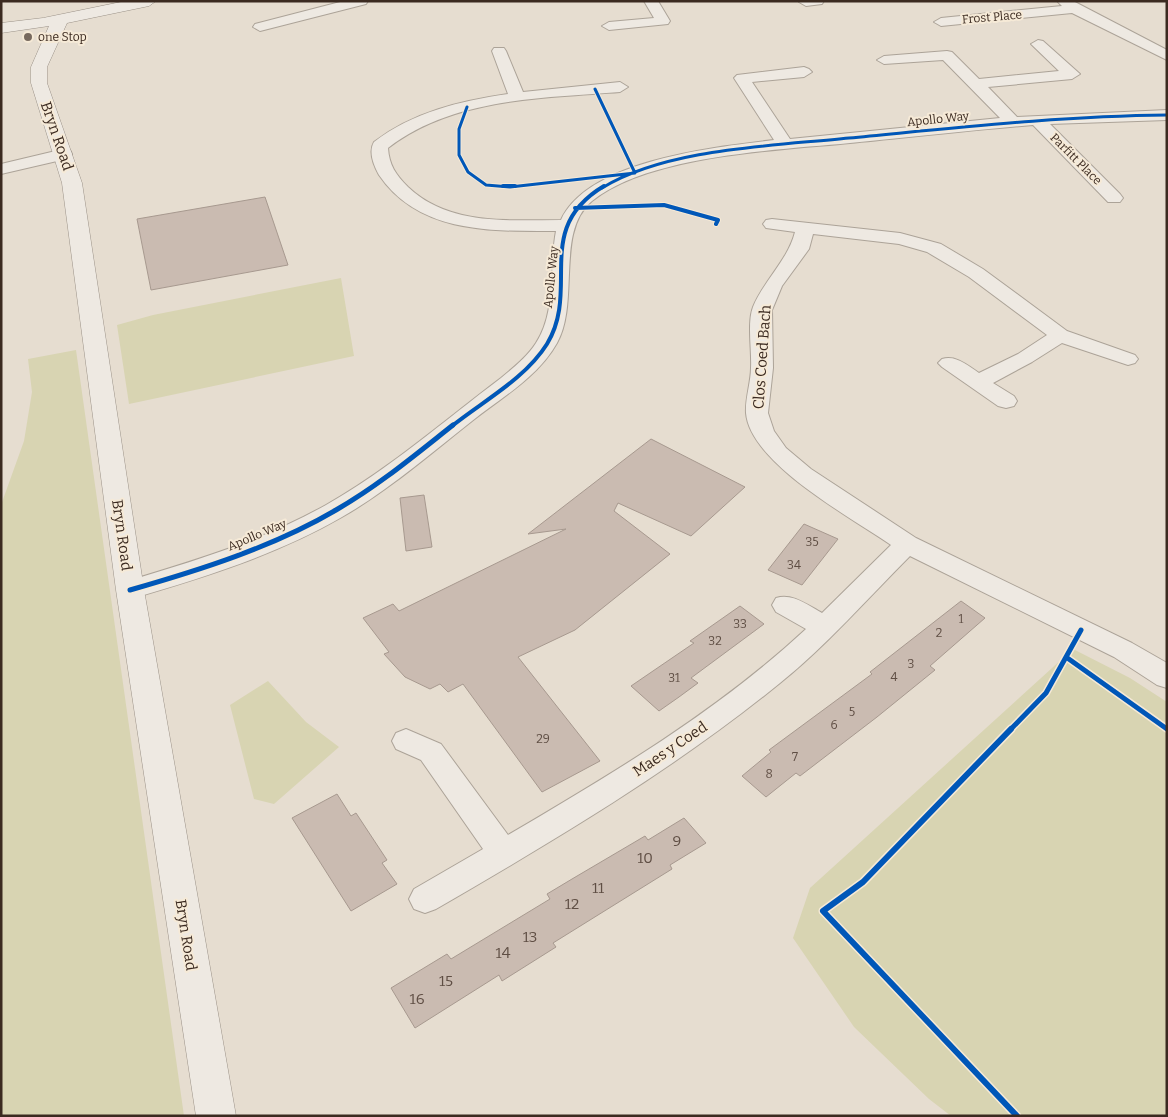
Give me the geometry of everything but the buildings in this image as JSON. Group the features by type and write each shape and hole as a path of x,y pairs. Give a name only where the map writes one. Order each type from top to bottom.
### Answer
{"street":[{"path":"1,28 60,20 87,8 149,1"},
{"path":"260,27 360,1"},
{"path":"609,26 662,22 651,1"},
{"path":"1068,5 1167,56"},
{"name":"Frost Place","path":"941,22 1068,5"},
{"name":"Bryn Road","path":"60,20 39,67 39,83 72,183 130,590 216,1116"},
{"path":"976,84 1072,74 1038,44"},
{"path":"499,51 517,96"},
{"path":"884,60 947,55 1013,122"},
{"path":"785,144 742,78 804,72"},
{"path":"566,225 486,224 456,220 437,214 417,205 402,192 380,162 380,146 392,134 413,123 440,113 517,96 620,87"},
{"name":"Apollo Way","path":"130,590 201,570 317,520 352,499 409,458 529,366 549,340 557,313 566,225 572,211 586,197 608,184 635,173 706,155 785,144 1037,120 1090,116 1167,115"},
{"name":"Parfitt Place","path":"1037,120 1114,198"},
{"path":"1,169 64,154"},
{"path":"772,224 900,240 934,248 976,273 1060,335 1128,359"},
{"name":"Clos Coed Bach","path":"805,229 800,249 774,285 762,310 762,368 757,413 763,432 778,453 803,474 908,544 1123,650 1167,676"},
{"path":"978,382 1026,358 1060,335"},
{"path":"949,364 1006,401"},
{"name":"Maes y Coed","path":"425,899 611,789 708,723 773,673 908,544"},
{"path":"784,605 823,626"},
{"path":"406,741 431,752 504,854"}],"shaded area":[{"path":"341,278 354,356 129,404 117,325 153,315"},
{"path":"76,350 184,1116 1,1116 1,505 24,441 32,392 28,359"},
{"path":"1073,649 1130,678 1167,702 1167,1116 951,1116 929,1099 854,1027 793,938 810,888"},
{"path":"268,681 306,722 339,747 274,804 254,799 230,705"}],"cycle path":[{"path":"467,107 459,129 459,155 468,172 486,185 510,187 635,173 595,89"},
{"path":"130,590 178,576 248,551 294,532 336,510 392,472 519,374 539,354 555,326 559,307 562,247 566,228 573,211 586,197 612,182 642,170 676,160 750,148 1009,122 1127,115 1167,115"},
{"path":"575,208 664,205 718,220 716,224"},
{"path":"1017,1116 823,911 863,882 1046,693 1081,630"},
{"path":"1066,657 1167,729"}],"place":[{"name":"one Stop","path":"28,37"}]}
